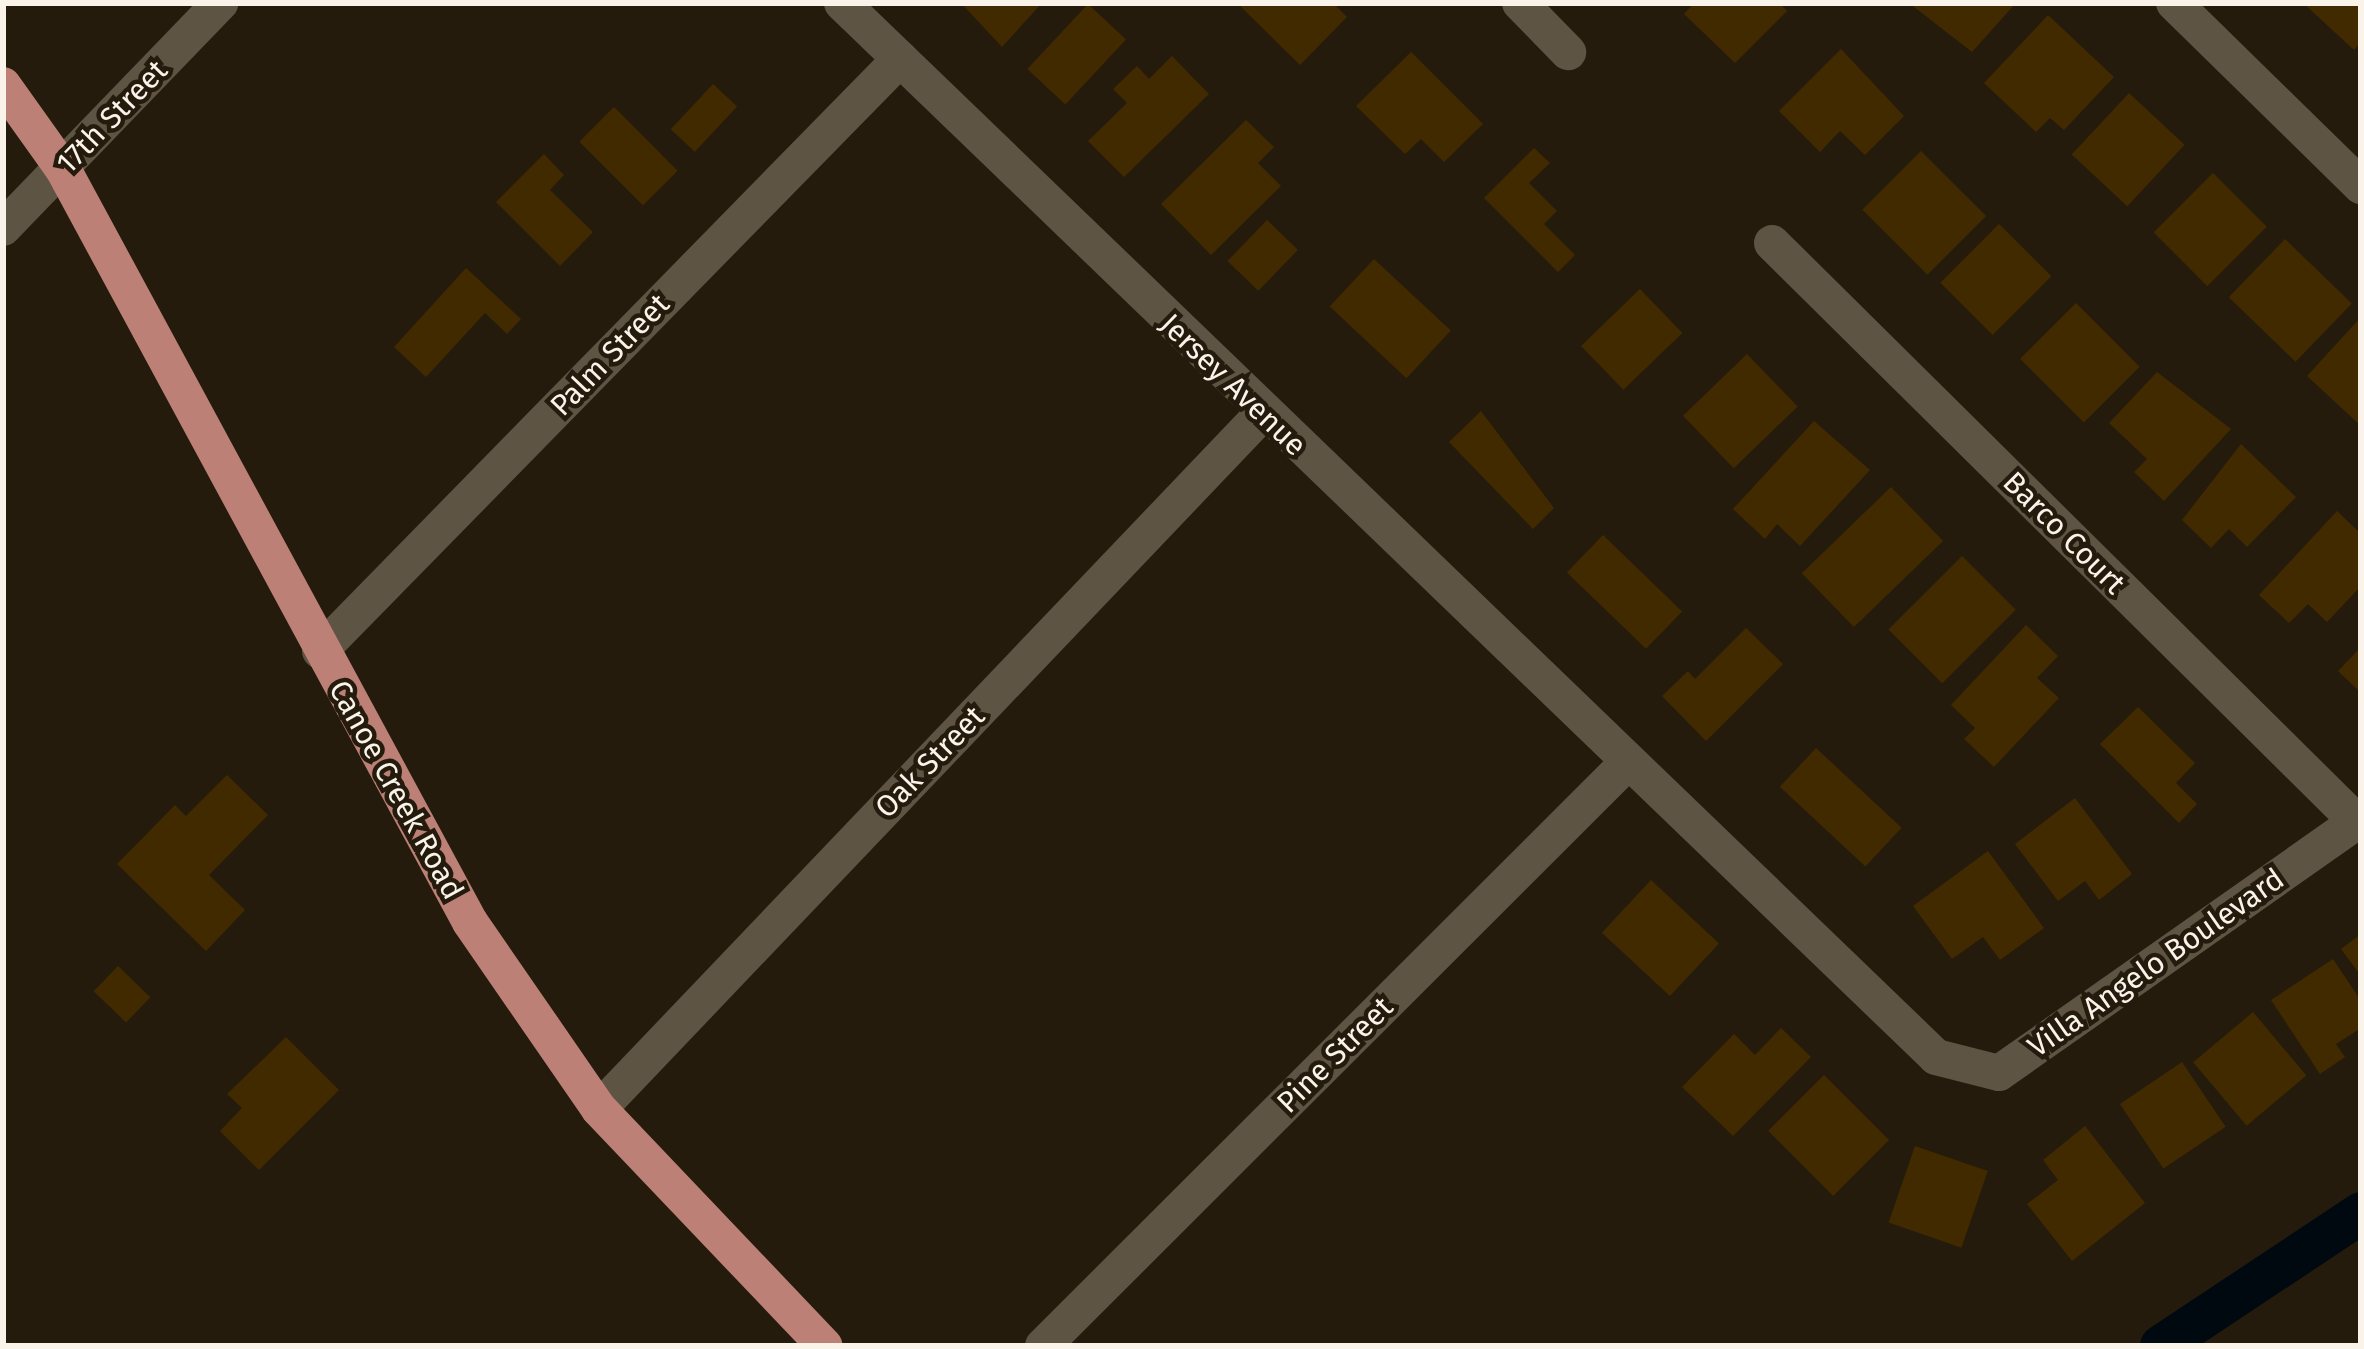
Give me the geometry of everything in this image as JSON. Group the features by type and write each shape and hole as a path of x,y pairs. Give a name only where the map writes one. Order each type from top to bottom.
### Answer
{"main road":[{"name":"Canoe Creek Road","path":"3,85 63,169 470,922 599,1109 824,1346"}],"street":[{"name":"17th Street","path":"3,228 220,3"},
{"name":"Jersey Avenue","path":"842,3 1626,764"},
{"path":"1520,3 1568,52"},
{"path":"2174,3 2361,186"},
{"name":"Palm Street","path":"320,651 900,59"},
{"name":"Barco Court","path":"1772,243 2359,821"},
{"name":"Oak Street","path":"599,1109 1262,414"},
{"name":"Villa Angelo Boulevard","path":"1626,764 1936,1057 1999,1073 2359,821"},
{"name":"Pine Street","path":"1043,1346 1626,764"}],"building":[{"path":"961,3 1042,3 1002,47"},
{"path":"1237,3 1333,3 1347,17 1300,65"},
{"path":"1694,3 1779,3 1787,11 1735,63 1684,14"},
{"path":"1909,3 2016,3 1972,52"},
{"path":"2303,3 2361,3 2361,42 2354,50"},
{"path":"1088,4 1126,39 1065,105 1027,69"},
{"path":"2048,15 2114,77 2064,130 2050,118 2036,132 1984,83"},
{"path":"1841,49 1904,116 1865,155 1840,131 1820,152 1779,111"},
{"path":"1411,52 1483,124 1444,162 1421,139 1405,154 1356,106"},
{"path":"1172,56 1209,94 1124,177 1088,141 1127,103 1113,89 1137,66 1149,79"},
{"path":"713,84 737,107 695,152 671,129"},
{"path":"2129,93 2185,145 2127,206 2072,154"},
{"path":"614,107 678,171 643,205 579,142"},
{"path":"1246,120 1274,147 1258,163 1281,186 1211,255 1161,204"},
{"path":"1534,148 1550,163 1529,183 1557,211 1544,224 1575,255 1558,272 1484,198"},
{"path":"1921,151 1986,216 1927,275 1862,210"},
{"path":"544,154 564,175 550,190 593,232 560,266 496,202"},
{"path":"2213,173 2267,227 2207,286 2154,232"},
{"path":"1267,220 1298,250 1258,291 1227,261"},
{"path":"1999,224 2051,276 1993,335 1940,283"},
{"path":"2285,239 2352,304 2296,362 2229,297"},
{"path":"1374,259 1451,331 1406,378 1330,307"},
{"path":"466,268 521,319 507,334 485,313 426,377 394,347"},
{"path":"1640,289 1682,333 1623,390 1581,346"},
{"path":"2076,303 2140,367 2084,423 2020,359"},
{"path":"2361,317 2361,426 2307,376"},
{"path":"1747,354 1798,407 1734,468 1683,416"},
{"path":"2157,372 2231,429 2164,501 2134,472 2147,459 2109,423"},
{"path":"1481,411 1554,508 1533,529 1449,442"},
{"path":"1814,421 1870,470 1800,546 1777,524 1765,539 1733,509"},
{"path":"2241,444 2296,497 2247,547 2229,529 2211,548 2182,520"},
{"path":"1891,487 1943,541 1854,627 1802,573"},
{"path":"2337,511 2361,534 2361,586 2327,622 2308,604 2289,623 2259,595"},
{"path":"1603,535 1682,611 1646,649 1567,572"},
{"path":"1962,556 2016,610 1942,683 1888,630"},
{"path":"2026,625 2058,656 2037,678 2059,698 1994,767 1964,739 1975,728 1951,705"},
{"path":"1746,628 1783,664 1706,741 1662,696 1688,671 1695,679"},
{"path":"2361,647 2361,693 2338,671"},
{"path":"2138,707 2195,763 2176,783 2197,804 2179,823 2100,744"},
{"path":"1816,748 1902,828 1865,867 1780,787"},
{"path":"227,775 268,815 209,875 245,910 206,951 117,864 175,805 186,816"},
{"path":"2075,798 2132,874 2099,900 2085,881 2058,901 2015,844"},
{"path":"1988,851 2044,928 2000,960 1983,937 1952,959 1913,906"},
{"path":"1651,880 1719,943 1670,996 1602,933"},
{"path":"2361,934 2361,976 2341,949"},
{"path":"2333,959 2361,1001 2361,1028 2336,1044 2345,1057 2320,1074 2271,1000"},
{"path":"118,966 150,997 126,1022 94,991"},
{"path":"2253,1012 2306,1076 2247,1126 2193,1062"},
{"path":"1781,1028 1811,1057 1733,1136 1682,1087 1734,1034 1755,1055"},
{"path":"286,1037 339,1090 259,1170 220,1131 242,1108 227,1094"},
{"path":"2182,1062 2226,1127 2163,1169 2120,1104"},
{"path":"1824,1075 1889,1140 1833,1196 1768,1131"},
{"path":"2085,1126 2145,1203 2072,1261 2027,1204 2058,1180 2043,1160"},
{"path":"1915,1146 1988,1171 1961,1248 1889,1223"}],"waterway":[{"path":"2161,1346 2361,1213"}]}
